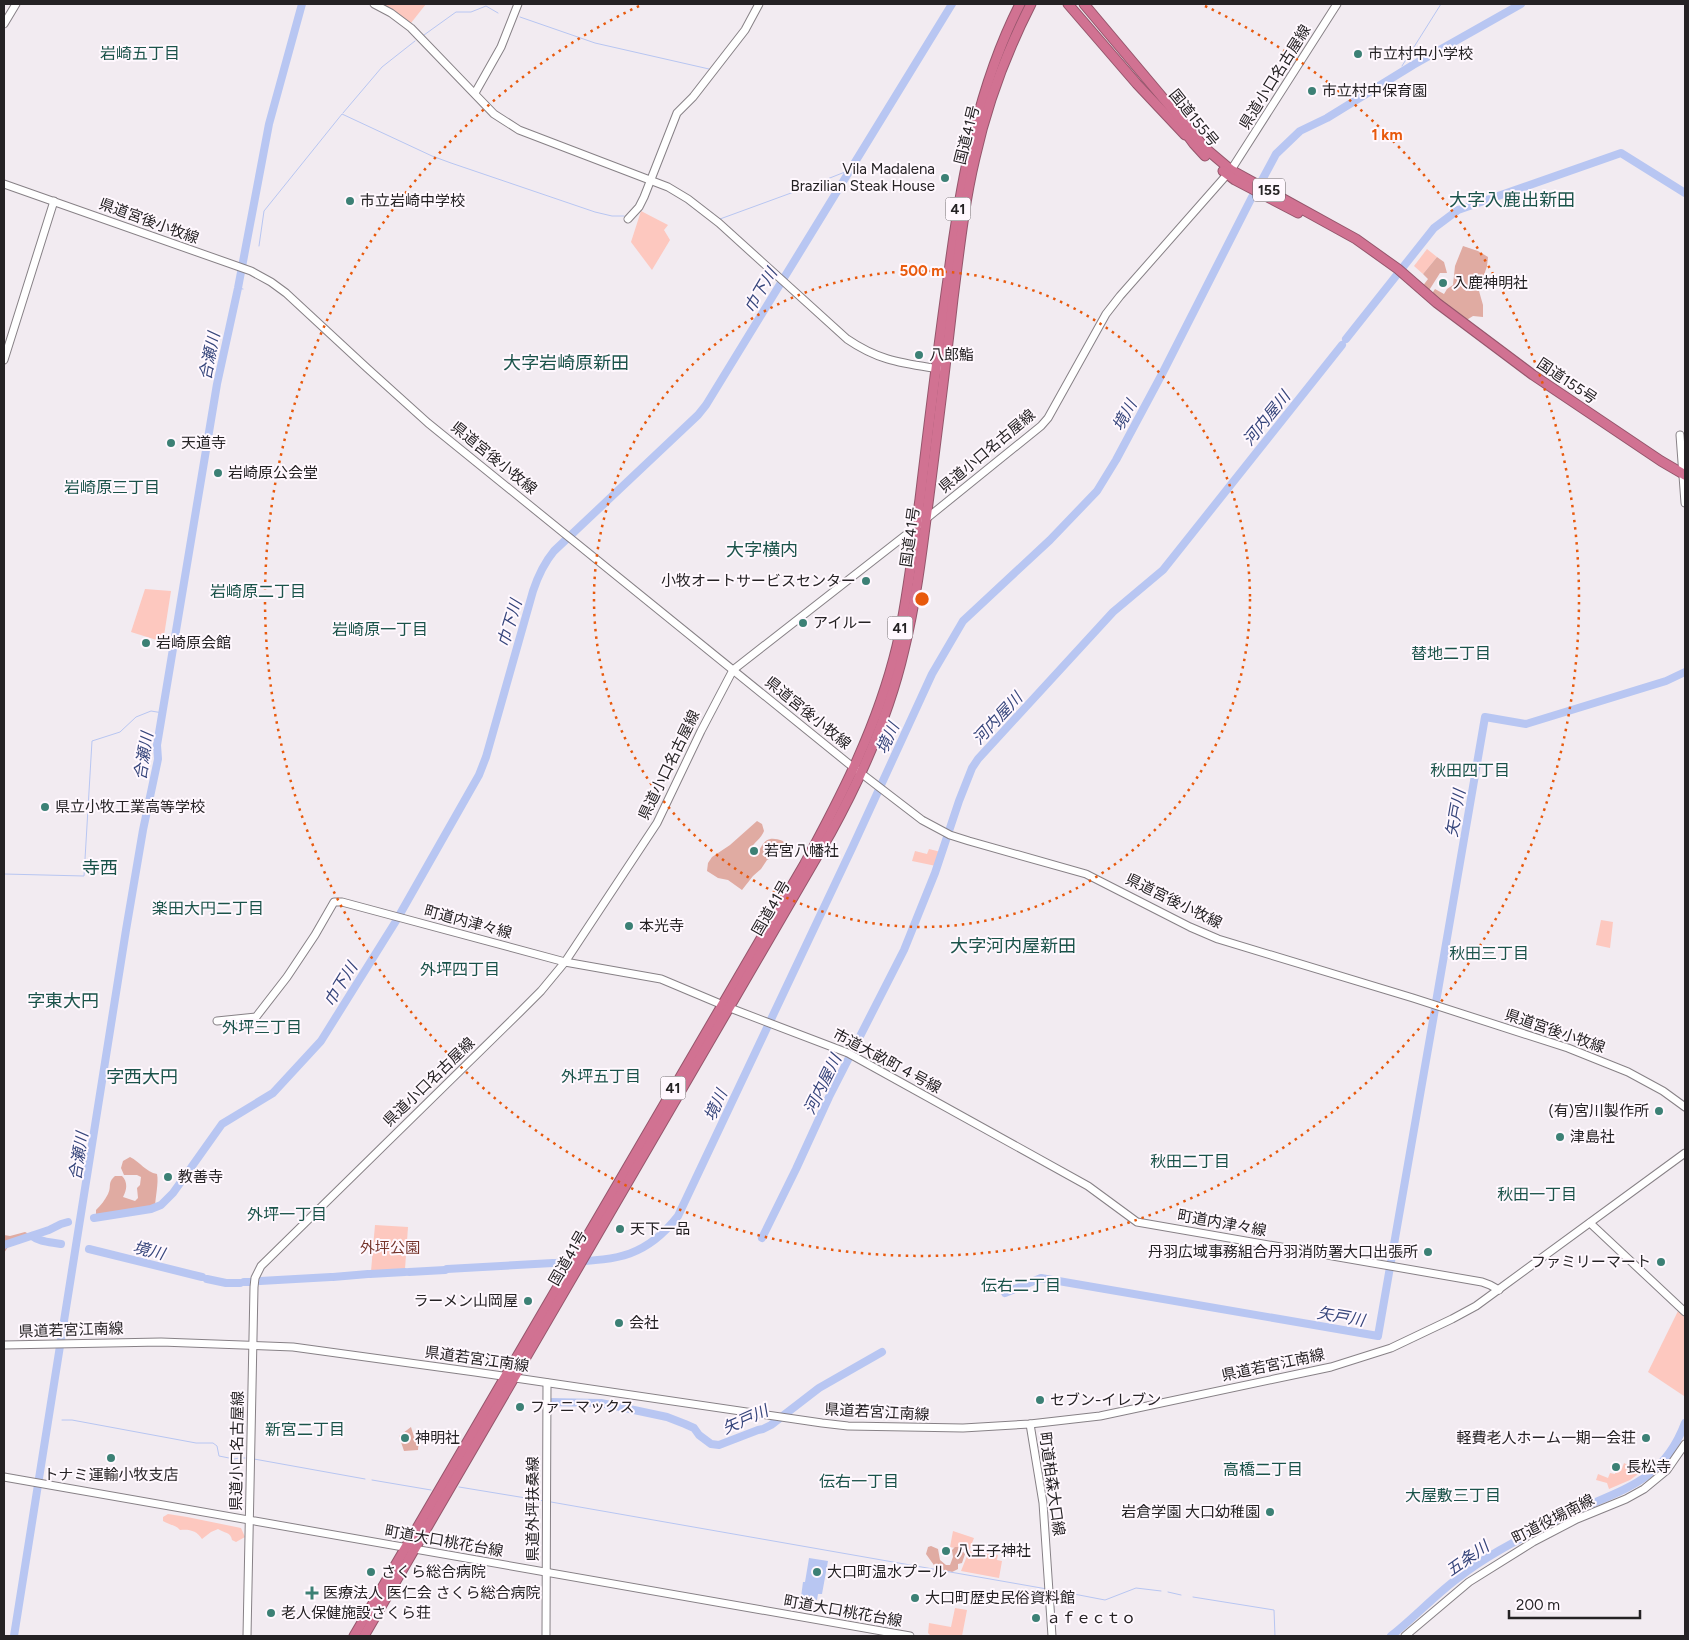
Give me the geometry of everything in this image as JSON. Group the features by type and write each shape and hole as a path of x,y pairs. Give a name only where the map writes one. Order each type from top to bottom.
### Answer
{"highway":[{"name":"国道41号","path":"364,1636 410,1549 726,1006 830,834 885,715 904,651 920,567 956,219 969,148 981,104 1000,48 1020,4"},
{"name":"国道41号","path":"858,771 895,655 905,604 974,159 984,121 1000,74 1031,4"},
{"name":"155","path":"1068,4 1175,126 1194,144"},
{"name":"国道155号","path":"1082,4 1205,148 1230,173"},
{"name":"155","path":"1089,4 1143,69 1158,91"},
{"name":"国道155号","path":"1140,72 1194,144 1230,173 1350,242 1396,271 1533,375 1684,475"},
{"name":"国道41号","path":"354,1636 410,1549"}],"main road":[{"path":"4,24 16,4"},
{"path":"374,4 400,19 501,119 519,130 668,188 696,204 719,223 847,339 867,352 891,361 940,369"},
{"path":"475,93 501,47 518,4"},
{"path":"628,219 639,207 677,113 693,97 745,30 759,4"},
{"name":"県道小口名古屋線","path":"247,1636 255,1282 258,1272 264,1263 541,991 565,962 657,823 701,731 733,670 1042,426 1106,314 1230,173 1337,4"},
{"name":"県道宮後小牧線","path":"4,184 54,200 248,271 271,282 286,293 411,408 568,536 914,815 950,835 1086,874 1190,927 1218,939 1568,1048 1635,1076 1663,1091 1685,1106"},
{"path":"4,360 54,200"},
{"path":"1680,435 1685,503"},
{"name":"町道内津々線","path":"217,1021 256,1017 292,970 334,902 342,902 565,962 661,979 726,1006 769,1021"},
{"name":"市道大畝町４号線","path":"769,1021 854,1056 992,1134"},
{"name":"町道内津々線","path":"992,1134 999,1136 1088,1186 1137,1222 1482,1282 1498,1290"},
{"name":"県道若宮江南線","path":"4,1345 161,1342 312,1349 848,1426 973,1428 1030,1424 1100,1416 1349,1362 1391,1348 1476,1306 1685,1153"},
{"path":"1590,1223 1685,1312"},
{"name":"県道外坪扶桑線","path":"546,1636 547,1383"},
{"name":"町道柏森大口線","path":"1030,1424 1043,1503 1052,1636"},
{"name":"町道役場南線","path":"1405,1636 1469,1582 1533,1542 1577,1519 1626,1499 1644,1489 1667,1470 1685,1444"},
{"name":"町道大口桃花台線","path":"4,1477 910,1636"}],"green space":[{"path":"383,4 426,4 411,23"},
{"path":"641,211 668,225 664,230 670,240 652,270 631,242"},
{"path":"1427,249 1437,257 1423,274 1414,266"},
{"path":"145,589 171,591 163,642 131,632"},
{"path":"929,849 941,852 936,866 912,861 915,851 927,854"},
{"path":"1601,920 1613,922 1610,948 1596,945"},
{"name":"外坪公園","path":"375,1225 408,1227 405,1269 371,1271"},
{"path":"1678,1311 1685,1318 1684,1396 1648,1372"},
{"path":"1624,1463 1641,1472 1630,1480 1609,1489 1607,1483 1596,1480 1598,1474 1608,1478 1610,1473 1615,1474 1616,1470 1621,1471"},
{"path":"168,1514 241,1528 245,1537 236,1542 232,1540 229,1534 218,1529 202,1539 193,1531 180,1530 163,1521 163,1517"},
{"path":"953,1531 974,1538 969,1551 950,1547"},
{"path":"969,1551 998,1555 997,1560 1002,1561 999,1578 961,1571"},
{"path":"955,1608 967,1610 962,1636 930,1635 928,1633 929,1623 951,1627"}],"shaded area":[{"path":"1463,246 1488,257 1479,291 1483,305 1483,317 1473,316 1465,321 1431,295 1435,289 1444,294 1453,285 1455,266"},
{"path":"1437,257 1444,262 1447,273 1440,273 1428,292 1422,287 1428,279 1423,274"},
{"path":"757,821 762,824 764,831 750,850 751,854 756,856 765,841 772,839 783,841 785,847 778,854 767,860 742,890 728,880 718,878 707,871 708,863 712,857 730,845"},
{"path":"130,1157 157,1174 155,1208 129,1215 101,1219 96,1214 96,1210 107,1196 110,1183 115,1176 122,1176 126,1183 123,1197 135,1201 138,1198 137,1188 140,1185 141,1177 137,1175 124,1175 121,1168 123,1161"},
{"path":"25,1232 35,1237 8,1247 4,1253 4,1235 10,1236"},
{"path":"411,1427 414,1437 419,1439 418,1450 404,1451 399,1436"},
{"path":"931,1546 938,1549 940,1560 946,1565 950,1565 953,1557 952,1550 955,1547 959,1547 965,1554 962,1563 958,1564 958,1569 952,1572 936,1568 926,1554 928,1547"}],"water":[{"name":"大口町温水プール","path":"809,1558 828,1561 822,1594 818,1594 817,1600 801,1597"}],"waterway":[{"name":"合瀬川","path":"14,1636 126,930 143,830 158,759 157,745 217,384 238,288 269,124 302,4"},
{"name":"巾下川","path":"94,1218 151,1209 161,1205 173,1193 222,1124 273,1093 321,1041 396,921 479,775 486,757 533,591 544,565 554,551 698,415 706,405 952,4"},
{"path":"1402,66 1441,4"},
{"name":"境川","path":"1261,182 1276,154 1300,131 1327,118 1413,65 1521,4"},
{"path":"424,35 456,12 471,12 486,6 498,13"},
{"path":"520,17 595,43 709,69"},
{"path":"343,113 382,67 415,41"},
{"path":"259,246 264,211 342,114 451,163 595,212 612,216 624,216"},
{"name":"河内屋川","path":"1346,339 1434,228 1458,210 1621,153 1685,193"},
{"path":"720,219 850,170"},
{"name":"境川","path":"556,1263 609,1258 638,1250 665,1231 678,1216 932,674 963,621 1050,540 1097,491 1116,460 1162,374 1252,197"},
{"name":"合瀬川","path":"238,288 243,289"},
{"name":"河内屋川","path":"762,1238 829,1097 904,950 935,873 972,768 978,759 1113,612 1163,570 1342,345"},
{"name":"矢戸川","path":"1436,1002 1485,717 1526,724 1666,681 1685,672"},
{"path":"4,874 84,876 92,741 120,732 136,717 151,711 163,713"},
{"name":"矢戸川","path":"1005,1293 1041,1278 1378,1336 1435,1009"},
{"name":"巾下川","path":"4,1245 68,1222"},
{"name":"境川","path":"32,1236 42,1241 61,1244"},
{"name":"境川","path":"89,1249 202,1277"},
{"name":"境川","path":"447,1269 553,1263"},
{"name":"境川","path":"409,1272 445,1270"},
{"name":"境川","path":"370,1274 405,1272"},
{"name":"境川","path":"333,1277 368,1274"},
{"name":"境川","path":"260,1281 331,1277"},
{"name":"境川","path":"207,1279 226,1283 240,1283"},
{"name":"境川","path":"244,1282 251,1282"},
{"name":"矢戸川","path":"549,1402 601,1403 667,1417 694,1428 699,1435 711,1444 719,1445 771,1425 819,1388 882,1352"},
{"path":"62,1420 72,1420 196,1443 213,1443 217,1446 219,1456 234,1459 245,1458"},
{"name":"五条川","path":"1577,1510 1628,1488 1655,1469 1676,1442 1685,1423"},
{"path":"254,1459 365,1479"},
{"path":"372,1480 431,1490"},
{"path":"459,1487 544,1501"},
{"path":"551,1502 1047,1589"},
{"name":"五条川","path":"1391,1636 1458,1578 1511,1544 1567,1514"},
{"path":"1053,1590 1105,1600 1136,1588 1161,1591"},
{"path":"1168,1592 1181,1595"},
{"path":"1193,1597 1274,1610 1275,1636"}],"place":[{"name":"市立村中小学校","path":"1358,54"},
{"name":"市立村中保育園","path":"1312,91"},
{"name":"Vila Madalena Brazilian Steak House","path":"945,178"},
{"name":"市立岩崎中学校","path":"350,201"},
{"name":"入鹿神明社","path":"1443,283"},
{"name":"八郎鮨","path":"919,355"},
{"name":"天道寺","path":"171,443"},
{"name":"岩崎原公会堂","path":"218,473"},
{"name":"小牧オートサービスセンター","path":"866,581"},
{"name":"アイルー","path":"803,623"},
{"name":"岩崎原会館","path":"146,643"},
{"name":"県立小牧工業高等学校","path":"45,807"},
{"name":"若宮八幡社","path":"754,851"},
{"name":"本光寺","path":"629,926"},
{"name":"(有)宮川製作所","path":"1659,1111"},
{"name":"津島社","path":"1560,1137"},
{"name":"教善寺","path":"168,1177"},
{"name":"天下一品","path":"620,1229"},
{"name":"丹羽広域事務組合丹羽消防署大口出張所","path":"1428,1252"},
{"name":"ファミリーマート","path":"1661,1262"},
{"name":"ラーメン山岡屋","path":"528,1301"},
{"name":"会社","path":"619,1323"},
{"name":"セブン-イレブン","path":"1040,1400"},
{"name":"ファニマックス","path":"520,1407"},
{"name":"神明社","path":"405,1438"},
{"name":"軽費老人ホーム一期一会荘","path":"1646,1438"},
{"name":"トナミ運輸小牧支店","path":"111,1458"},
{"name":"長松寺","path":"1616,1467"},
{"name":"岩倉学園 大口幼稚園","path":"1270,1512"},
{"name":"八王子神社","path":"946,1551"},
{"name":"さくら総合病院","path":"371,1572"},
{"name":"大口町温水プール","path":"817,1572"},
{"name":"医療法人 医仁会 さくら総合病院","path":"312,1593"},
{"name":"大口町歴史民俗資料館","path":"915,1598"},
{"name":"老人保健施設さくら荘","path":"271,1613"},
{"name":"ａｆｅｃｔｏ","path":"1036,1618"}],"district":[{"name":"岩崎五丁目","path":"140,53"},
{"name":"大字入鹿出新田","path":"1512,200"},
{"name":"大字岩崎原新田","path":"566,363"},
{"name":"岩崎原三丁目","path":"112,487"},
{"name":"大字横内","path":"762,550"},
{"name":"岩崎原二丁目","path":"258,591"},
{"name":"岩崎原一丁目","path":"380,629"},
{"name":"替地二丁目","path":"1451,653"},
{"name":"秋田四丁目","path":"1470,770"},
{"name":"寺西","path":"100,868"},
{"name":"楽田大円二丁目","path":"208,908"},
{"name":"大字河内屋新田","path":"1013,946"},
{"name":"秋田三丁目","path":"1489,953"},
{"name":"外坪四丁目","path":"460,969"},
{"name":"字東大円","path":"63,1001"},
{"name":"外坪三丁目","path":"262,1027"},
{"name":"外坪五丁目","path":"601,1076"},
{"name":"字西大円","path":"142,1077"},
{"name":"秋田二丁目","path":"1190,1161"},
{"name":"秋田一丁目","path":"1537,1194"},
{"name":"外坪一丁目","path":"287,1214"},
{"name":"伝右二丁目","path":"1021,1285"},
{"name":"新宮二丁目","path":"305,1429"},
{"name":"高橋二丁目","path":"1263,1469"},
{"name":"伝右一丁目","path":"859,1481"},
{"name":"大屋敷三丁目","path":"1453,1495"}]}
